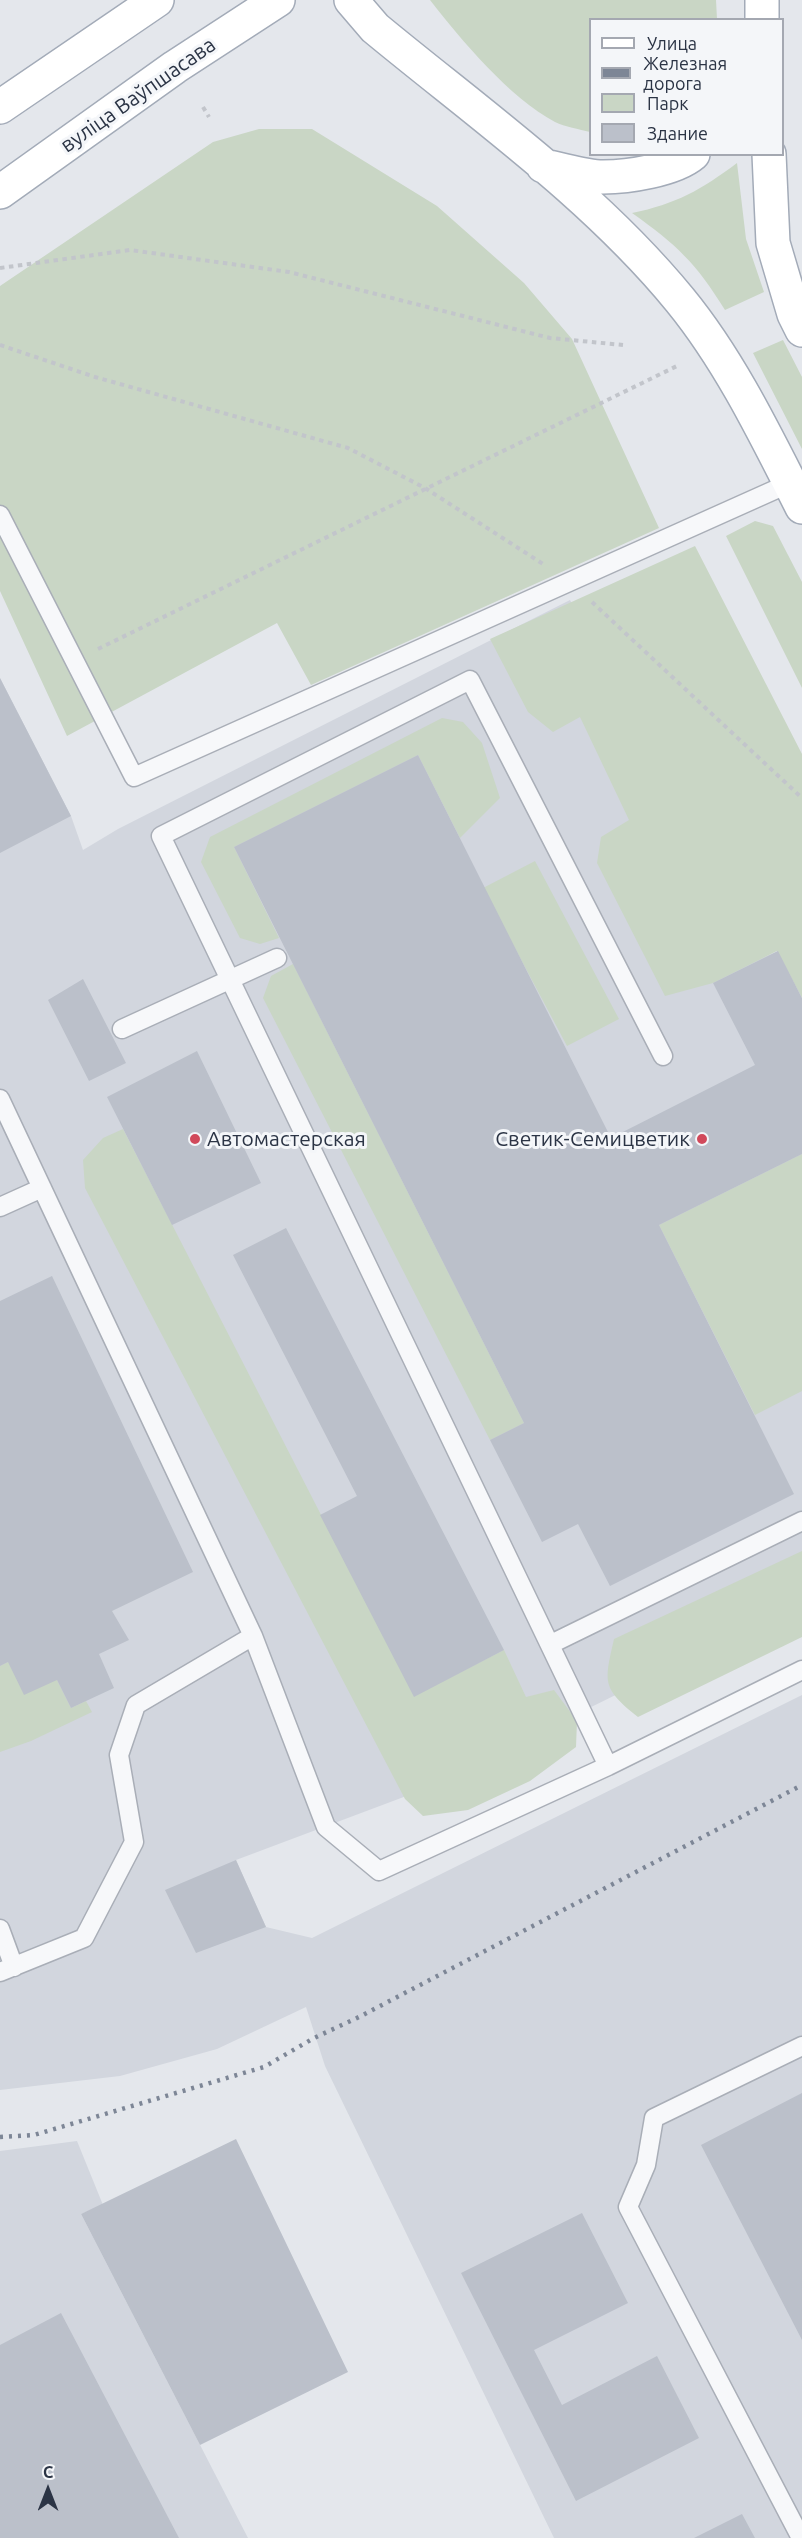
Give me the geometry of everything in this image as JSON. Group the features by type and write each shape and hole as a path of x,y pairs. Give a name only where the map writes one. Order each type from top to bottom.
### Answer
{"main road":[{"path":"0,107 157,0"},
{"name":"вуліца Ваўпшасава","path":"0,192 176,67 278,0"},
{"path":"351,0 375,28 542,165 612,227 679,299 716,349 796,495"},
{"path":"762,0 762,18"},
{"path":"542,165 602,177 643,173 686,160 691,156"},
{"path":"769,156 773,243 794,314 802,330"}],"lane":[{"path":"0,515 134,777 570,582 796,495"},
{"path":"608,1766 161,836 470,680 663,1056"},
{"path":"122,1029 229,978 277,958"},
{"path":"0,1100 253,1636 326,1827 379,1871 608,1766 802,1670"},
{"path":"0,1208 42,1188"},
{"path":"551,1644 802,1521"},
{"path":"0,1929 7,1970 84,1938 134,1842 119,1755 136,1705 253,1636"},
{"path":"801,2538 628,2207 646,2165 654,2118 802,2046"}],"path":[{"path":"203,107 209,117"},
{"path":"0,268 130,250 289,272 550,338 623,345"},
{"path":"0,345 95,377 348,448 425,488 570,582 802,798"},
{"path":"74,660 679,365"}],"shaded area":[{"path":"570,600 757,960 778,951 802,999 802,1603 425,1789 236,1860 266,1927 312,1938 802,1695 802,2538 554,2538 325,2066 306,2007 217,2049 120,2076 0,2090 0,678 71,816 83,850 118,829"},
{"path":"77,2141 103,2205 81,2214 248,2538 0,2538 0,2151"}],"green space":[{"path":"430,0 716,0 717,18 589,18 589,132 555,122 538,112 487,67"},
{"path":"259,129 312,129 437,206 524,283 572,339 659,528 311,685 277,623 67,736 0,591 0,286 213,142"},
{"path":"737,163 746,239 764,292 725,310 695,267 674,245 632,213 688,195"},
{"path":"783,340 802,377 802,449 753,353"},
{"path":"755,521 773,526 802,582 802,688 726,536"},
{"path":"695,546 802,754 802,998 777,951 713,983 665,996 597,863 601,837 629,820 580,717 553,732 528,712 490,639"},
{"path":"442,718 463,722 482,743 500,798 460,838 418,755 234,847 279,938 260,944 240,938 201,862 210,837"},
{"path":"535,861 619,1019 567,1046 483,888"},
{"path":"293,964 524,1423 490,1440 263,998 271,976"},
{"path":"123,1129 414,1696 504,1650 526,1697 554,1690 577,1721 576,1747 530,1781 468,1810 423,1816 405,1799 85,1188 83,1160 103,1138"},
{"path":"802,1154 802,1391 755,1415 659,1225"},
{"path":"802,1551 802,1637 638,1717 618,1699 609,1684 608,1675 614,1639"},
{"path":"8,1662 57,1680 71,1708 86,1701 92,1712 31,1741 0,1752 0,1666"}],"building":[{"path":"0,678 71,816 0,853"},
{"path":"418,755 611,1138 755,1065 713,983 778,951 802,998 802,1154 659,1225 794,1494 610,1586 578,1524 542,1542 490,1440 524,1423 234,847"},
{"path":"83,979 126,1063 89,1081 48,1000"},
{"path":"197,1051 261,1183 172,1225 107,1097"},
{"path":"286,1228 504,1650 414,1697 320,1515 357,1496 233,1255"},
{"path":"52,1276 193,1572 112,1611 129,1640 99,1654 114,1688 71,1708 57,1680 24,1695 8,1662 0,1666 0,1301"},
{"path":"236,1860 266,1927 196,1953 165,1890"},
{"path":"802,2093 802,2340 701,2145"},
{"path":"236,2139 348,2372 200,2445 81,2214"},
{"path":"582,2213 628,2303 534,2350 562,2405 657,2356 699,2438 576,2501 461,2273"},
{"path":"61,2313 179,2538 0,2538 0,2345"},
{"path":"742,2514 755,2538 694,2538"}],"railway":[{"path":"0,2137 34,2135 264,2067 314,2038 359,2017 802,1785"}],"place":[{"name":"Автомастерская","path":"195,1139"},
{"name":"Светик-Семицветик","path":"702,1139"}]}
